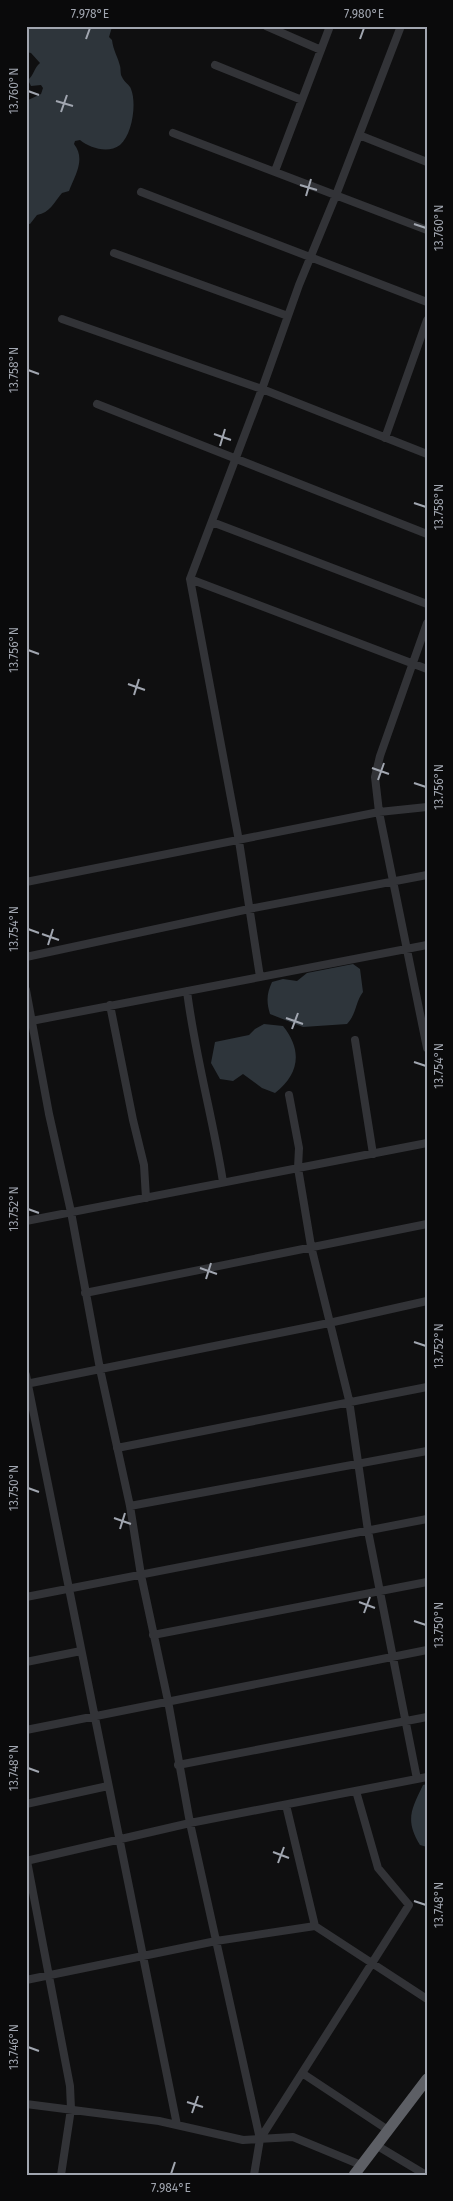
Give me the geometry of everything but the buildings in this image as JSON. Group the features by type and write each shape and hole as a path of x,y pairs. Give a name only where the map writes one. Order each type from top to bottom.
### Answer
{"highway":[{"path":"354,2175 427,2079"}],"street":[{"path":"266,26 321,50"},
{"path":"274,171 330,26"},
{"path":"260,977 239,841 190,579 310,256 336,195 400,26"},
{"path":"215,65 302,100"},
{"path":"173,133 427,230"},
{"path":"359,135 427,162"},
{"path":"141,192 427,302"},
{"path":"114,253 288,316"},
{"path":"62,319 262,389 427,454"},
{"path":"385,438 427,320"},
{"path":"97,404 427,534"},
{"path":"212,522 427,604"},
{"path":"190,579 427,669"},
{"path":"427,623 380,756 376,777 379,812 427,1048"},
{"path":"26,882 379,812 427,806"},
{"path":"26,957 249,908 427,875"},
{"path":"29,1021 427,945"},
{"path":"26,990 29,1021 71,1212 100,1368 130,1506 141,1575 168,1701 190,1824 260,2139 254,2175"},
{"path":"187,991 193,1038 216,1138 223,1182"},
{"path":"110,1005 144,1165 146,1198"},
{"path":"356,1040 373,1154"},
{"path":"290,1094 299,1148 298,1168 311,1246 349,1402 368,1531 417,1779"},
{"path":"26,1221 427,1143"},
{"path":"85,1293 427,1224"},
{"path":"177,2125 27,1381 329,1324 427,1302"},
{"path":"117,1448 427,1387"},
{"path":"130,1506 427,1451"},
{"path":"26,1597 427,1519"},
{"path":"153,1635 427,1582"},
{"path":"26,1730 427,1650"},
{"path":"26,1662 81,1651"},
{"path":"178,1765 427,1717"},
{"path":"61,2175 71,2110 70,2086 27,1861 190,1824 427,1777"},
{"path":"26,1804 108,1786"},
{"path":"260,2139 409,1905 378,1868 356,1791"},
{"path":"286,1805 315,1926"},
{"path":"26,1980 216,1941 315,1926 427,1998"},
{"path":"302,2073 388,2130"},
{"path":"26,2104 177,2125 243,2140 293,2136 361,2165"},
{"path":"376,2145 426,2175"}],"shaded area":[{"path":"26,26 115,26 112,27 109,37 112,40 120,66 121,76 131,89 133,95 132,119 128,134 124,140 120,145 110,149 99,149 80,140 75,141 74,144 79,155 79,161 69,191 62,193 49,210 37,215 30,224 26,223 26,101 41,94 43,88 41,85 31,86 28,80 40,63 31,53 26,52"},
{"path":"353,964 360,969 363,992 353,1016 347,1024 303,1027 270,1014 268,997 272,982 283,979 297,981 307,973"},
{"path":"264,1024 283,1026 294,1044 296,1062 283,1086 275,1093 262,1088 243,1074 233,1081 220,1079 211,1063 215,1042 249,1035"},
{"path":"427,1784 427,1847 420,1845 415,1836 412,1829 411,1815 423,1785"}]}
